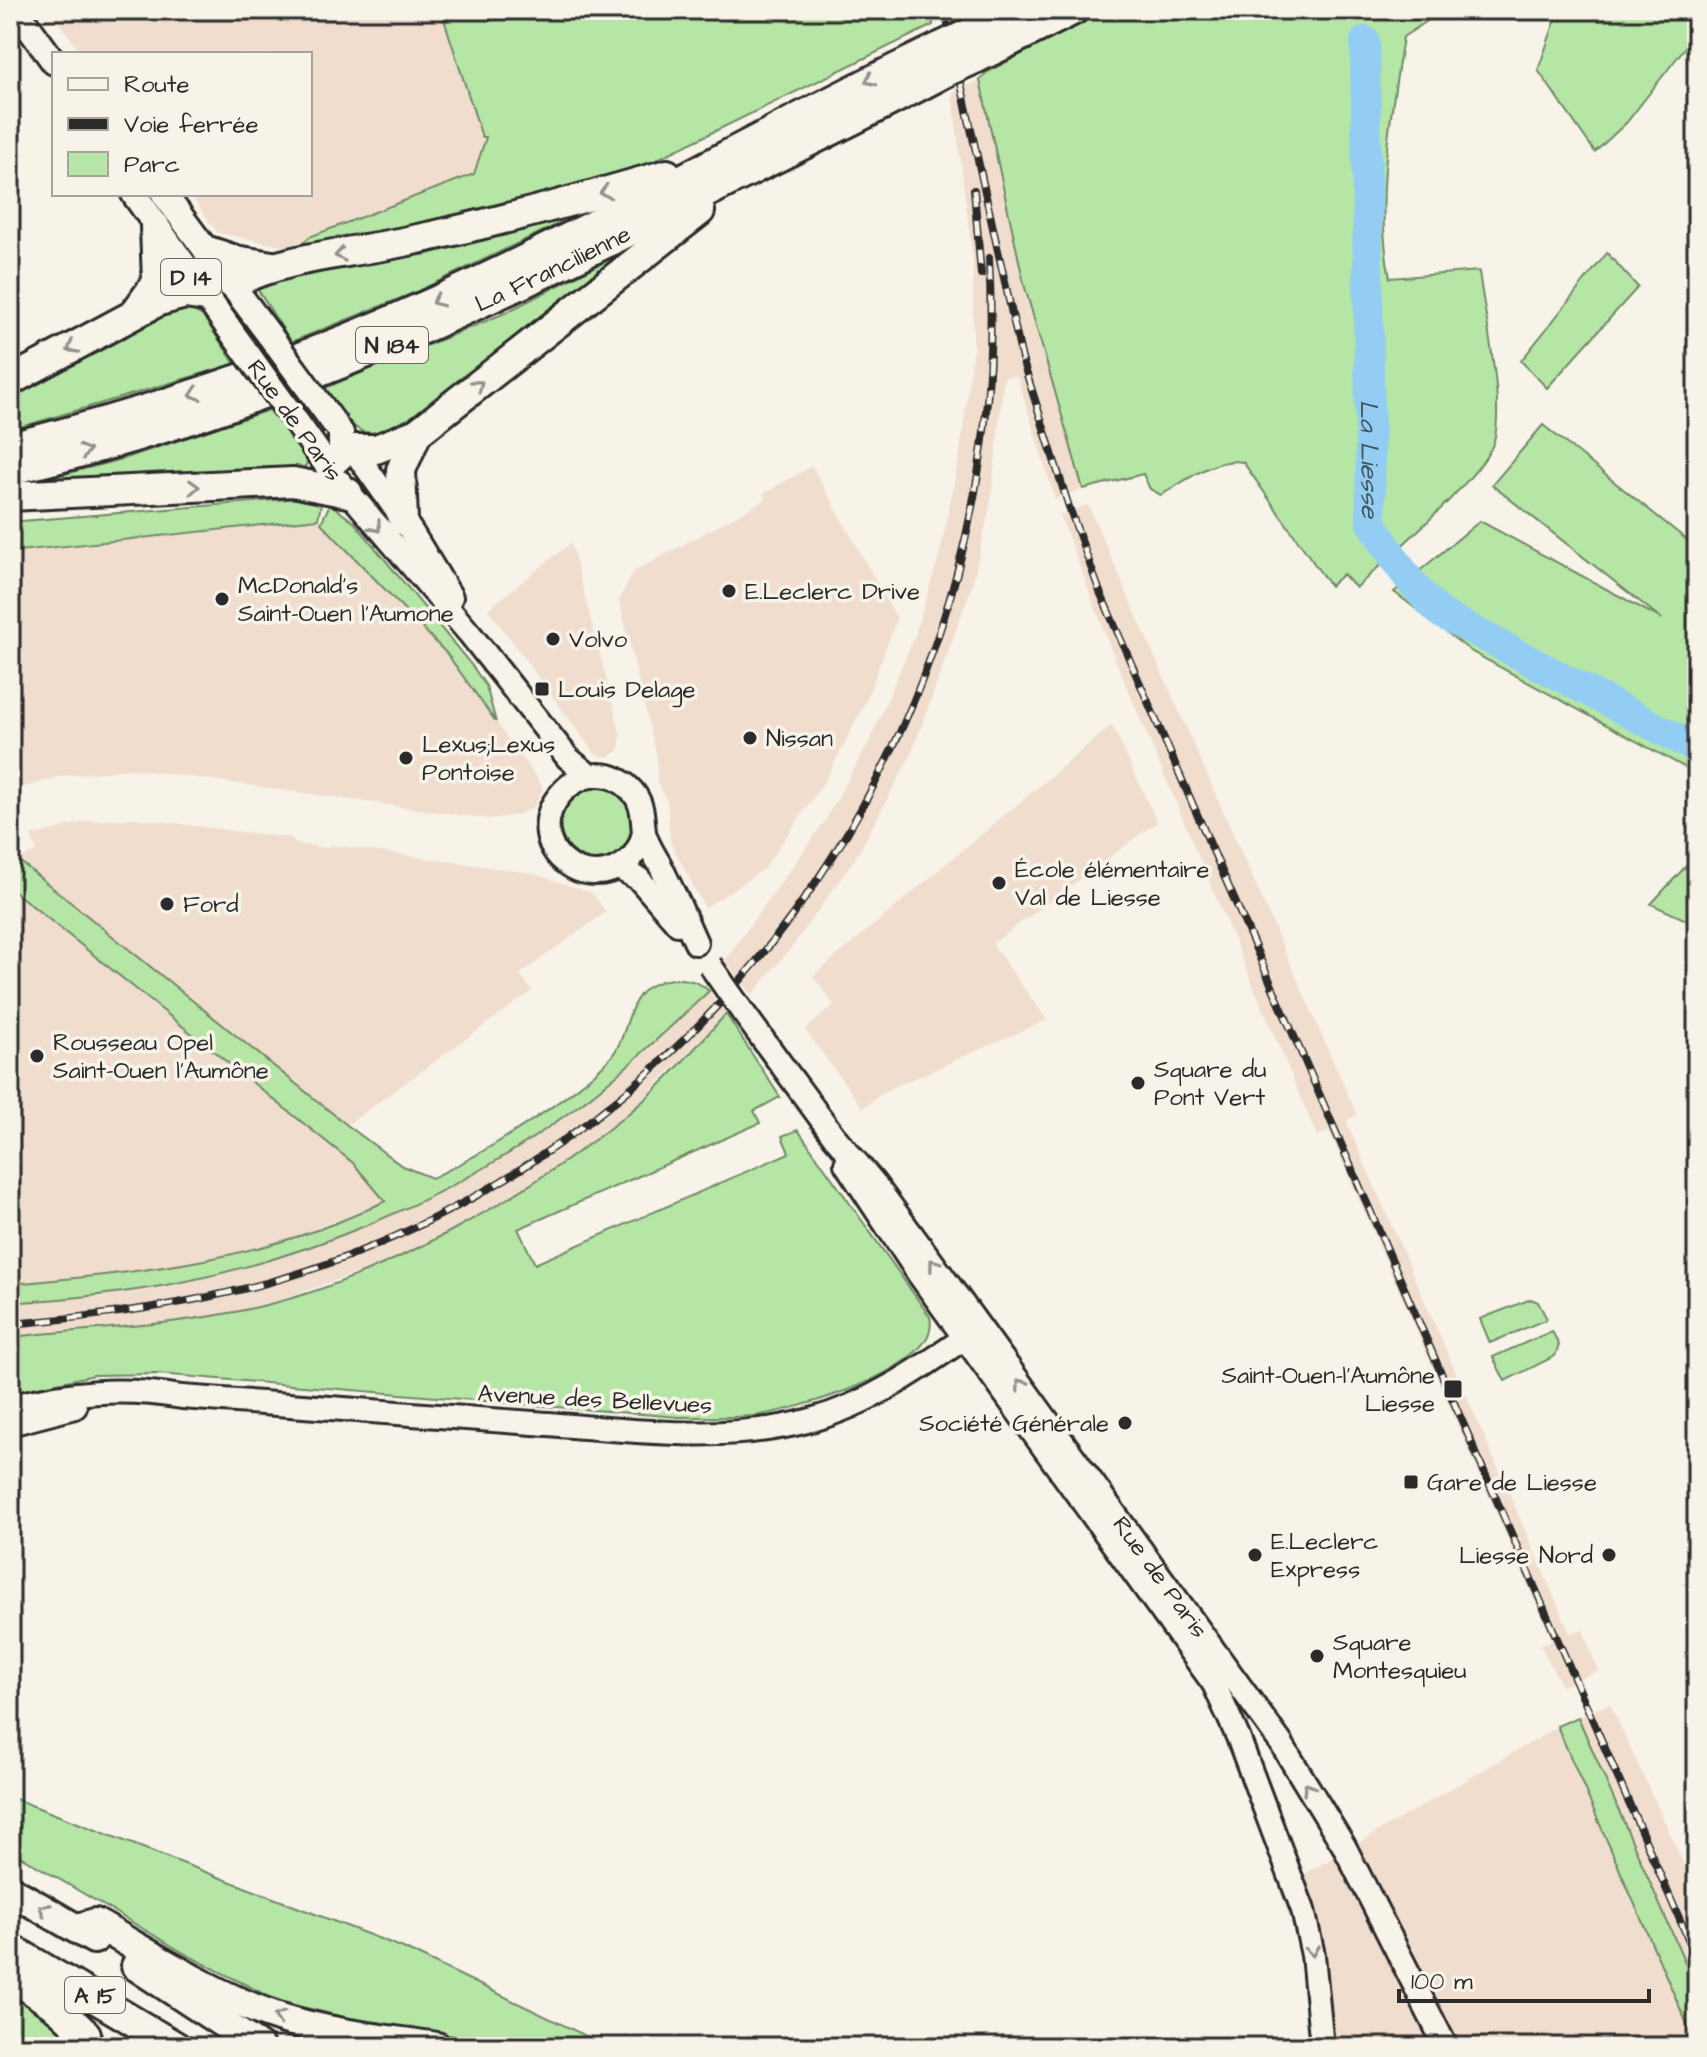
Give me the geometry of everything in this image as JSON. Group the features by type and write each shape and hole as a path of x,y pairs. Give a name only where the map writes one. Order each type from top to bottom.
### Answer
{"highway":[{"name":"La Francilienne","path":"973,46 1016,10"},
{"name":"La Francilienne","path":"10,470 196,418 329,371 485,304 744,162 848,91 943,60 1074,10"},
{"name":"La Francilienne","path":"10,447 185,398 342,341 744,162"},
{"path":"208,251 235,260 273,266 346,254 744,162"},
{"path":"293,482 332,441 376,449 417,433 744,162"},
{"path":"133,314 149,298 157,282 155,226"},
{"path":"10,381 133,314 175,296 216,297 273,266"},
{"path":"403,520 401,470 417,433"},
{"path":"10,496 293,482 348,493"},
{"name":"A 15","path":"10,1890 78,1928 259,2047"},
{"path":"78,1928 95,1923 226,1995 279,2018 345,2033 437,2047"},
{"name":"A 15","path":"10,1948 177,2047"},
{"path":"10,1975 59,2009 86,2034"}],"main road":[{"path":"17,11 52,59"},
{"name":"Rue de Paris","path":"135,196 155,226 216,297 250,325 332,441 403,520 470,634"},
{"name":"Rue de Paris","path":"166,196 208,251 216,297"},
{"name":"Rue de Paris","path":"250,325 292,416 332,441 348,493 470,634 568,758 590,776 614,779 631,790 642,807 644,832 696,943 710,965 833,1135 862,1192 972,1332 1275,1734 1348,1855 1446,2047"},
{"name":"Rue de Paris","path":"516,696 558,767 557,795 547,826 558,854 569,865 585,872 602,873 619,868 639,879 696,943"},
{"path":"557,795 572,782 590,776"},
{"path":"619,868 637,851 644,832"},
{"name":"Rue de Paris","path":"972,1332 1214,1684 1238,1737 1303,1910 1313,1955 1322,2047"},
{"name":"Avenue des Bellevues","path":"10,1407 55,1396 99,1391 151,1392 182,1397 625,1430 740,1432 798,1423 853,1406 883,1391 972,1332"},
{"name":"Avenue des Bellevues","path":"10,1424 75,1407 182,1397"}],"shaded area":[{"path":"49,10 441,10 484,142 474,175 309,237 297,249 218,233 190,196 312,196 312,52 80,52"},
{"path":"930,10 965,10 933,25"},
{"path":"980,80 1024,284 1083,489 1055,499 1017,376 1004,377 991,501 972,585 911,755 856,857 792,947 752,995 725,960 823,824 870,740 915,635 940,553 960,453 973,350 973,260 952,93"},
{"path":"812,466 897,619 865,703 826,779 764,869 705,908 670,842 668,803 657,782 657,758 619,600 633,572 765,500 763,494"},
{"path":"1088,505 1357,1115 1346,1121 1570,1633 1583,1629 1598,1671 1562,1686 1540,1645 1552,1640 1329,1131 1317,1136 1110,647 1060,515"},
{"path":"318,519 447,654 543,787 534,807 518,815 488,819 133,769 63,776 10,791 10,552"},
{"name":"Volvo","path":"571,543 621,736 619,751 608,757 595,754 488,609"},
{"name":"École élémentaire Val de Liesse","path":"1112,725 1157,822 992,944 1047,1020 887,1090 863,1108 805,1030 834,1005 813,976"},
{"path":"135,818 291,838 296,844 326,848 332,845 531,873 592,893 606,912 520,974 532,991 347,1125 18,860 37,851 31,836 88,821"},
{"path":"10,888 353,1163 385,1201 300,1235 229,1255 152,1270 10,1284"},
{"path":"709,991 726,1014 626,1116 547,1175 439,1237 374,1267 265,1305 203,1318 10,1337 10,1303 161,1286 254,1265 398,1211 470,1174 564,1116 633,1063"},
{"path":"1610,1704 1697,1892 1697,1990 1578,1717"},
{"path":"1566,1722 1697,2024 1697,2047 1337,2047 1279,1889"}],"green space":[{"path":"441,10 930,10 933,25 629,173 520,204 297,249 309,237 474,174 486,137 482,137"},
{"path":"1104,10 1444,10 1403,37 1386,158 1385,248 1390,278 1479,271 1495,381 1497,424 1487,456 1473,474 1356,588 1343,574 1330,586 1243,462 1211,466 1161,495 1150,489 1143,474 1083,489 1024,284 980,80 986,73"},
{"path":"1559,10 1697,10 1697,32 1627,122 1595,152 1538,70"},
{"path":"559,219 560,223 416,292 291,342 253,282 428,254"},
{"path":"627,250 633,250 411,425 378,432 359,430 325,388 505,313"},
{"path":"1607,253 1638,287 1547,388 1521,361"},
{"path":"186,307 203,316 235,364 10,430 10,393 162,312"},
{"path":"269,410 307,458 309,462 302,469 50,483 50,478 126,458"},
{"path":"1543,425 1697,548 1697,774 1472,652 1394,592 1480,521 1662,619 1492,485"},
{"path":"313,497 321,504 318,519 10,552 10,522"},
{"path":"330,504 355,523 473,667 486,686 496,722 447,654 321,523"},
{"path":"597,786 618,792 628,802 634,823 628,844 618,854 597,860 576,854 566,844 560,823 566,802 576,792"},
{"path":"1697,854 1697,925 1651,904"},
{"path":"18,860 347,1125 402,1166 432,1178 526,1124 594,1074 616,1050 635,1003 647,988 663,981 680,979 696,982 709,991 622,1070 567,1114 522,1145 425,1199 321,1243 214,1275 123,1292 10,1303 10,1284 106,1275 249,1250 341,1221 385,1201 353,1163 10,888 10,864"},
{"path":"726,1014 780,1097 754,1111 760,1123 518,1229 535,1264 789,1153 782,1136 798,1130 930,1317 928,1336 913,1354 890,1370 829,1397 772,1413 734,1417 678,1417 158,1374 94,1375 10,1393 10,1337 168,1322 262,1306 357,1275 452,1230 543,1176 638,1106"},
{"path":"1531,1299 1538,1302 1547,1319 1490,1343 1480,1319"},
{"path":"1552,1331 1559,1345 1555,1356 1505,1381 1493,1357"},
{"path":"1578,1717 1697,1990 1697,2047 1557,1726"},
{"path":"10,1797 401,1947 609,2047 528,2047 368,2023 278,2001 189,1956 10,1850"},
{"path":"10,1993 52,2021 79,2047 20,2047 10,2038"}],"waterway":[{"name":"La Liesse","path":"1365,41 1371,521 1403,571 1442,614 1697,749"}],"railway":[{"path":"954,10 960,38"},
{"path":"948,25 1022,359 1069,507 1100,592 1697,1959"},
{"path":"974,190 981,274"},
{"path":"10,1324 183,1302 268,1283 351,1255 495,1185 625,1093 737,984 831,859 905,722 957,574 985,418 989,258"}],"place":[{"name":"E.Leclerc Drive","path":"729,591"},
{"name":"McDonald's Saint-Ouen l'Aumone","path":"222,599"},
{"name":"Volvo","path":"553,639"},
{"name":"Louis Delage","path":"542,689"},
{"name":"Nissan","path":"750,738"},
{"name":"Lexus;Lexus Pontoise","path":"406,758"},
{"name":"École élémentaire Val de Liesse","path":"999,883"},
{"name":"Ford","path":"167,904"},
{"name":"Rousseau Opel Saint-Ouen l'Aumône","path":"37,1056"},
{"name":"Square du Pont Vert","path":"1138,1083"},
{"name":"Saint-Ouen-l'Aumône Liesse","path":"1453,1389"},
{"name":"Société Générale","path":"1125,1423"},
{"name":"Gare de Liesse","path":"1411,1482"},
{"name":"E.Leclerc Express","path":"1255,1555"},
{"name":"Liesse Nord","path":"1609,1555"},
{"name":"Square Montesquieu","path":"1317,1656"}]}
